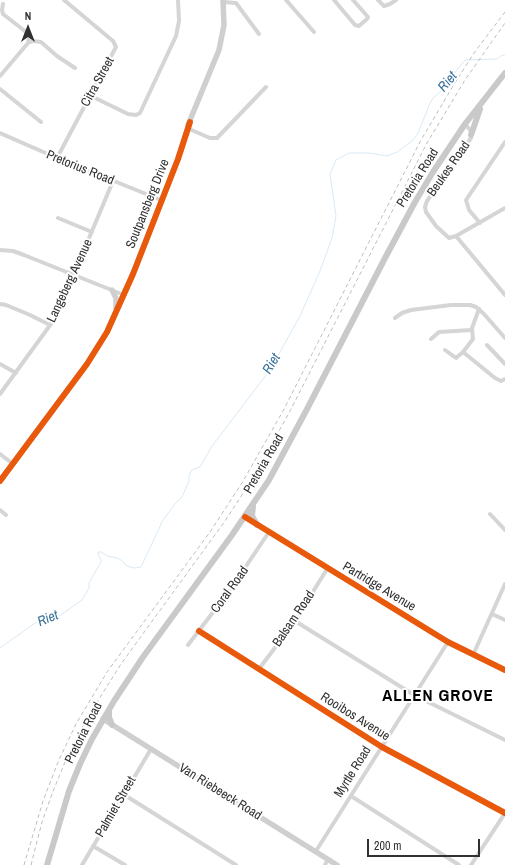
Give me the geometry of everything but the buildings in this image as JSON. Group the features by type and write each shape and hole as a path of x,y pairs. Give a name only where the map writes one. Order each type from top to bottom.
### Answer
{"main road":[{"name":"Pretoria Road","path":"47,865 69,791 80,764 103,719 143,656 254,502 283,455 406,217 433,172 465,124 505,73"},
{"path":"460,132 471,134 483,102"},
{"path":"254,502 252,516 257,525"},
{"path":"98,728 112,726 109,717 110,708"}],"street":[{"name":"Citra Street","path":"57,158 114,52 116,45 113,40 64,0"},
{"path":"91,96 128,114 136,115 140,113 176,36 179,21 178,0"},
{"path":"286,0 314,32"},
{"path":"334,0 355,25 360,26 368,17 353,0"},
{"path":"378,0 384,6 396,0"},
{"path":"224,1 236,3 259,34"},
{"name":"Soutpansberg Drive","path":"0,481 87,364 106,334 123,295 219,50 224,25 224,1"},
{"path":"0,76 28,43 29,37 26,32 2,14 3,4"},
{"path":"28,43 36,41 41,42 57,56 75,68"},
{"path":"188,126 210,138 217,138 266,87"},
{"path":"0,89 41,122"},
{"name":"Beukes Road","path":"456,236 451,238 447,237 427,215 425,207 432,194 468,143 471,134 470,129 465,124"},
{"name":"Pretorius Road","path":"0,133 159,200"},
{"path":"480,223 467,207 467,197 505,142"},
{"name":"Langeberg Avenue","path":"0,394 56,317 113,181"},
{"path":"505,208 456,236 505,295"},
{"path":"58,218 92,232"},
{"path":"0,248 13,251 123,295"},
{"path":"112,290 116,298 116,308"},
{"name":"Soutpansberg Drive","path":"106,334 116,308 123,295"},
{"path":"0,304 26,313 50,325"},
{"path":"395,318 407,311 451,304 470,305 479,309 505,338"},
{"path":"445,350 456,358 472,342 472,330 479,309"},
{"path":"431,339 439,332 472,330"},
{"path":"487,345 505,364"},
{"path":"463,352 498,380 504,382"},
{"path":"0,364 16,373"},
{"path":"0,454 13,464"},
{"path":"0,510 6,515"},
{"path":"490,514 505,530"},
{"name":"Partridge Avenue","path":"244,517 448,642 505,670"},
{"name":"Coral Road","path":"188,645 230,590 269,532"},
{"name":"Balsam Road","path":"259,669 295,621 327,569"},
{"path":"473,655 505,584"},
{"path":"492,614 505,620"},
{"path":"295,621 414,695 505,740"},
{"name":"Rooibos Avenue","path":"199,631 382,747 505,813"},
{"name":"Myrtle Road","path":"316,851 448,642"},
{"name":"Van Riebeeck Road","path":"103,719 337,865"},
{"name":"Palmiet Street","path":"82,865 151,749"},
{"path":"123,794 236,865"},
{"path":"351,796 459,865"},
{"path":"471,865 505,813"},
{"path":"93,846 125,865"},
{"path":"325,865 328,859"}],"waterway":[{"name":"Riet","path":"0,648 35,623 50,618 55,619 82,600 89,588 89,583 101,562 98,552 117,558 127,566 134,568 141,567 163,520 182,497 192,470 200,467 212,446 270,370 300,316 320,271 332,238 336,216 330,174 336,160 349,153 368,153 387,156 397,152 412,141 418,133 431,101 444,89 465,60 497,59 502,55 505,56"}],"railway":[{"path":"24,865 43,801 58,762 76,724 107,672 210,532 242,483 283,411 421,140 474,53 505,12"},
{"path":"31,865 42,822 52,794 65,762 87,718 121,664 225,521 253,478 289,413 427,143 465,80 505,23"}],"cycle path":[{"path":"0,481 87,364 107,332 133,274 178,159 190,122"},
{"path":"245,517 448,642 505,670"},
{"path":"199,631 382,747 505,813"}],"district":[{"name":"ALLEN GROVE","path":"438,696"}]}
